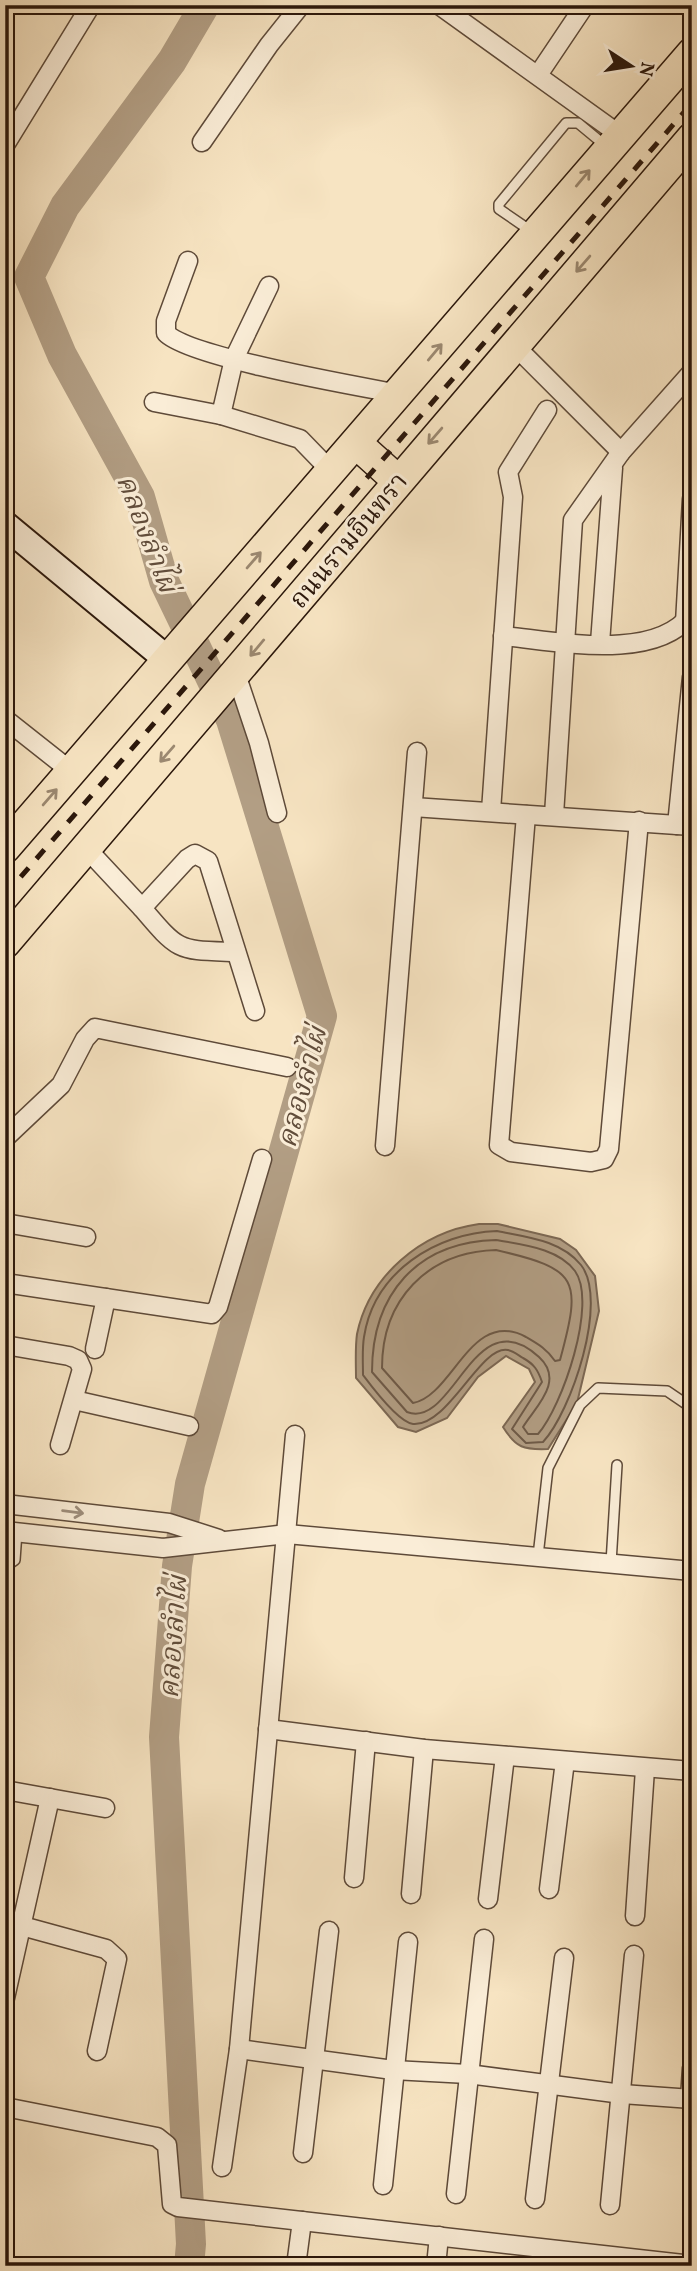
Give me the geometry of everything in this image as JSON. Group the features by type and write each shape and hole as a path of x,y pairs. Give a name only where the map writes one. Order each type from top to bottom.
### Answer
{"main road":[{"path":"5,848 692,53"},
{"name":"ถนนรามอินทรา","path":"5,943 225,687 397,480 692,138"},
{"path":"356,443 397,480"}],"street":[{"path":"5,145 91,5"},
{"path":"202,142 269,45 301,5"},
{"path":"439,5 538,75 614,141"},
{"path":"538,75 585,5"},
{"path":"188,261 166,321 166,333 174,342 234,359 399,394"},
{"path":"221,415 234,359 270,286"},
{"path":"514,345 617,460 600,643"},
{"path":"554,816 573,520 617,460 692,372"},
{"path":"153,402 221,415 300,439 331,471"},
{"path":"491,811 513,497 508,472 547,410"},
{"path":"503,636 639,645 671,635 688,618 692,499"},
{"path":"5,525 175,651"},
{"path":"413,807 685,826 692,677"},
{"path":"225,687 259,743 277,813"},
{"path":"5,719 72,772"},
{"path":"385,1146 417,752"},
{"path":"526,815 499,1145 510,1152 591,1162 604,1159 610,1149 639,821"},
{"path":"86,848 171,942 192,950 236,952"},
{"path":"142,908 187,859 195,854 208,861 255,1011"},
{"path":"5,1138 61,1085 85,1040 95,1028 287,1067"},
{"path":"5,1283 212,1314 218,1307 262,1160"},
{"path":"5,1223 86,1237"},
{"path":"95,1349 106,1298"},
{"path":"5,1345 69,1356 78,1360 82,1369 60,1445"},
{"path":"74,1400 189,1426"},
{"path":"222,2167 239,2049 295,1435"},
{"path":"5,1504 169,1524 186,1538"},
{"path":"11,1532 163,1548 186,1538 225,1542 287,1534 692,1571"},
{"path":"268,1729 424,1749 692,1771"},
{"path":"354,1878 366,1741"},
{"path":"411,1894 424,1749"},
{"path":"488,1899 505,1756"},
{"path":"550,1889 565,1761"},
{"path":"635,1916 645,1769"},
{"path":"5,1790 105,1808"},
{"path":"5,1998 50,1798"},
{"path":"22,1926 106,1949 117,1959 97,2051"},
{"path":"303,2153 329,1931"},
{"path":"456,2194 484,1939"},
{"path":"383,2185 408,1942"},
{"path":"610,2205 634,1955"},
{"path":"535,2199 551,2084 564,1958"},
{"path":"239,2049 393,2070 468,2074 622,2094 691,2099 692,2068"},
{"path":"5,2107 157,2137 167,2145 172,2204 178,2207 439,2236 579,2259 692,2265"},
{"path":"296,2266 302,2221"},
{"path":"436,2266 439,2236"},
{"path":"5,2265 12,2266"}],"lane":[{"path":"536,234 499,209 499,204 550,142 566,123 572,121 614,141"},
{"path":"5,996 9,1008 5,1013"},
{"path":"538,1556 548,1468 580,1405 598,1388 667,1391 692,1408"},
{"path":"611,1563 617,1465"},
{"path":"5,1567 15,1560 11,1532"}],"water":[{"path":"479,1224 498,1224 560,1239 576,1250 595,1276 599,1311 577,1403 548,1449 521,1446 503,1427 535,1382 529,1369 506,1356 478,1377 447,1418 416,1432 398,1427 356,1378 357,1334 363,1313 386,1276 401,1260 437,1236"}],"waterway":[{"name":"คลองลำไผ่","path":"189,2266 191,2244 164,1737 177,1566 190,1484 322,1016 231,720 164,581 140,497 62,355 29,277 65,206 172,61 205,5"}],"railway":[{"path":"5,895 692,103"}]}
